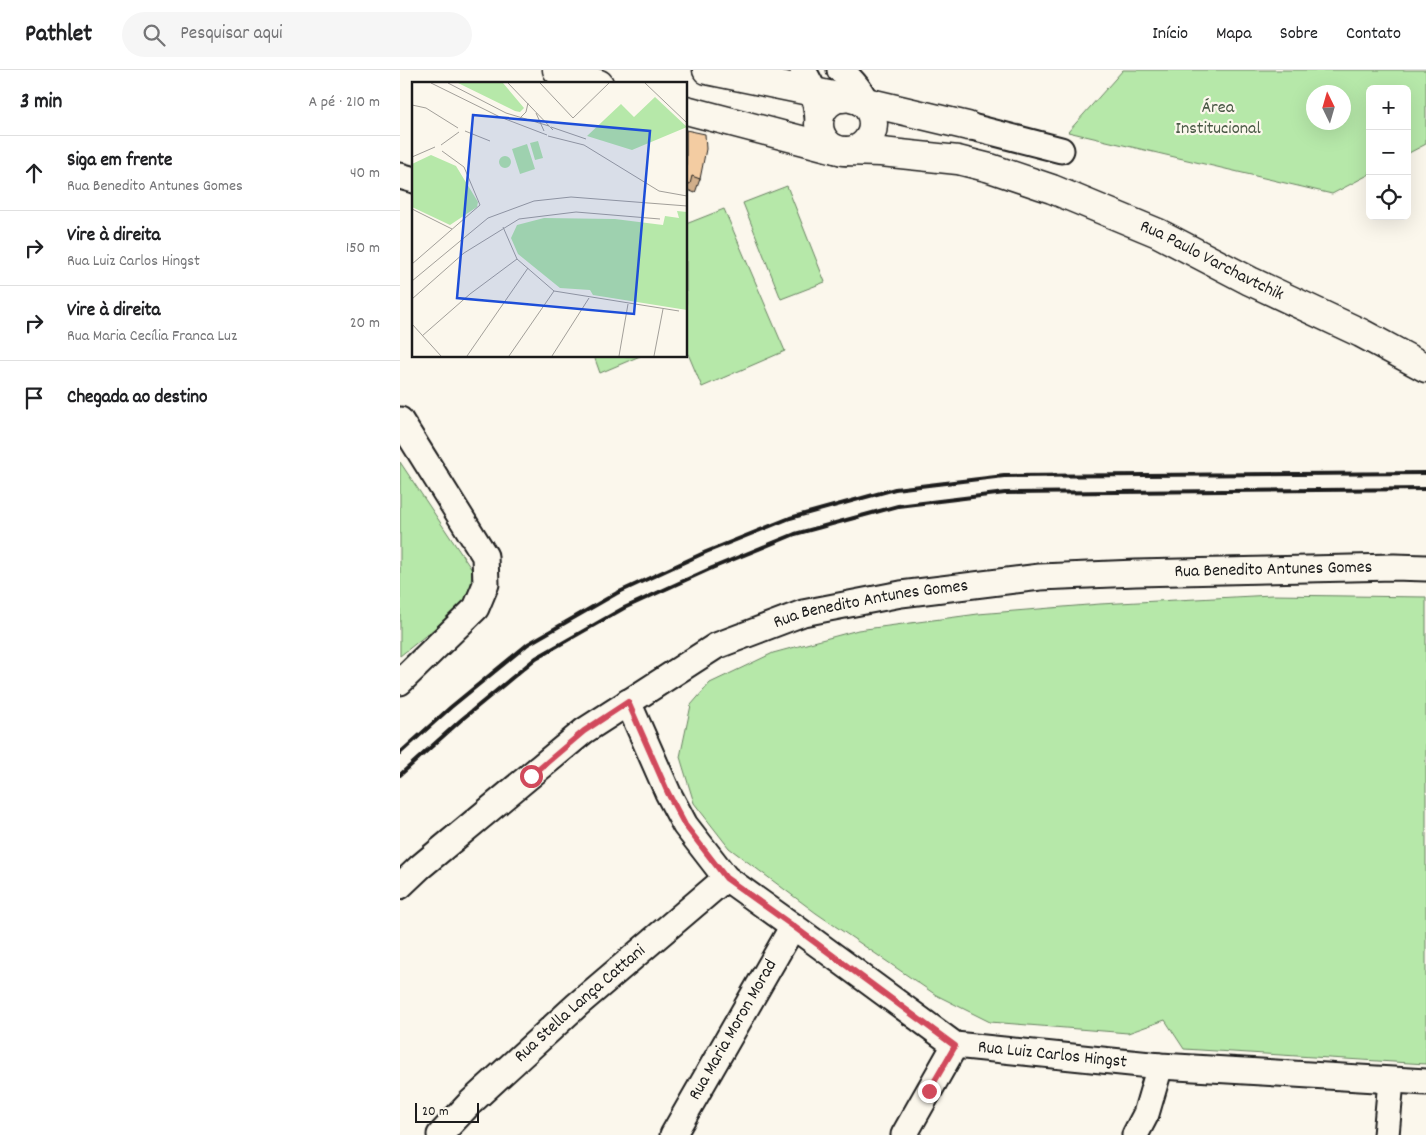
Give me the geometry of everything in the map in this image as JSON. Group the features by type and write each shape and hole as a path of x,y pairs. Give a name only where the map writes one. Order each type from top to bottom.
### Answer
{"street":[{"path":"557,70 593,82"},
{"path":"707,70 808,81 858,103 968,126 1061,150"},
{"path":"808,81 823,139 840,150 860,148 866,142 872,128 858,103 858,88 840,70"},
{"path":"819,124 820,117 829,104 858,103"},
{"name":"Rua Paulo Varchavtchik","path":"688,111 840,150 958,160 990,168 1052,189 1158,233 1250,281 1361,333 1426,368"},
{"name":"Rua Paulo Varchavtchik","path":"881,152 953,139 968,126"},
{"name":"Rua Paulo Varchavtchik","path":"968,126 975,155 990,168"},
{"path":"400,420 485,556 486,584 476,608 400,682"},
{"name":"Rua Benedito Antunes Gomes","path":"400,886 420,867 584,731 716,646 803,613 901,594 1049,577 1394,567 1426,568"},
{"name":"Rua Luiz Carlos Hingst","path":"628,702 668,793 685,825 726,878 955,1046 1160,1066 1426,1082"},
{"name":"Rua Stella Lança Cattani","path":"440,1135 470,1103 570,1011 726,878"},
{"name":"Rua Maria Moron Morad","path":"673,1135 793,926"},
{"path":"904,1135 955,1046"},
{"path":"1135,1135 1146,1114 1160,1066"},
{"path":"1386,1135 1391,1081"}],"green space":[{"name":"Área Institucional","path":"1123,70 1426,70 1426,144 1411,152 1411,85 1366,85 1366,176 1332,194 1068,132"},
{"path":"787,186 825,282 781,299 743,203"},
{"path":"724,209 785,351 702,387 688,354 688,223"},
{"path":"595,358 635,358 600,373"},
{"path":"400,462 472,570 470,598 400,656"},
{"path":"1272,595 1426,597 1426,1064 1184,1049 1165,1020 1128,1033 990,1022 936,995 816,913 729,848 694,803 680,757 691,705 710,683 773,653 858,630 978,614 1100,604"}],"building":[{"path":"688,130 705,134 706,149 700,179 692,176 690,184 688,184"}],"railway":[{"path":"400,753 451,707 528,644 617,593 706,552 790,518 895,489 1004,476 1426,473"},
{"path":"400,775 461,720 536,658 624,608 712,568 795,534 898,506 1005,493 1426,489"}],"route":[{"path":"531,776 584,731 628,702 668,793 685,825 726,878 955,1046 929,1091"}]}
